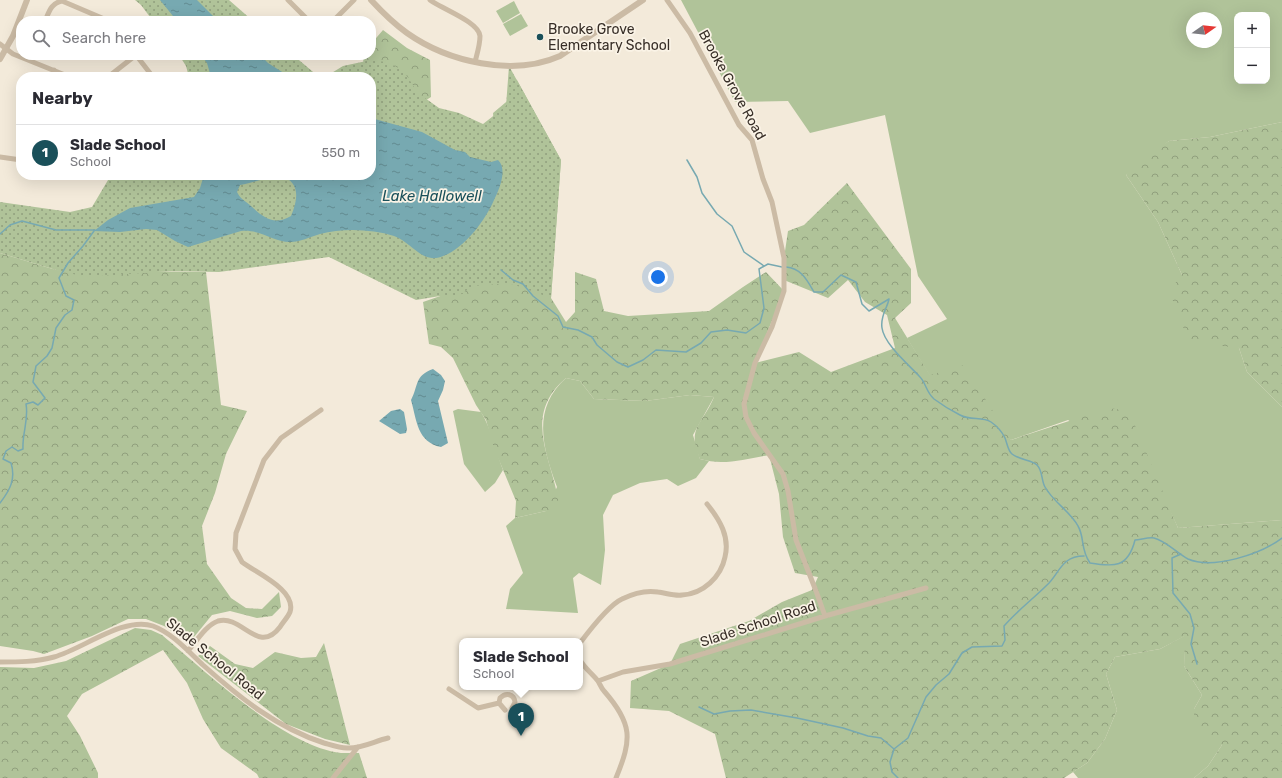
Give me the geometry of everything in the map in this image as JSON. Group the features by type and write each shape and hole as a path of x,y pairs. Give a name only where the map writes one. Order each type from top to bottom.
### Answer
{"street":[{"path":"20,16 27,0"},
{"path":"288,0 304,16"},
{"path":"338,16 354,0"},
{"path":"371,0 392,21 413,37 437,49 475,62 506,66 528,66 545,63 560,56 643,0"},
{"path":"430,0 444,10 473,24 478,29 480,36 479,47 475,62"},
{"name":"Brooke Grove Road","path":"666,0 690,33 739,125 752,140 763,179 772,202 784,264 784,291 781,305 755,363 744,404 746,417 754,433 783,474 788,491 796,540 825,616"},
{"path":"47,16 52,5 56,2 62,1 97,16"},
{"path":"0,59 7,49 16,27"},
{"path":"0,44 16,55"},
{"path":"35,60 59,72"},
{"path":"114,72 130,60"},
{"path":"140,60 149,72"},
{"path":"0,157 16,159"},
{"path":"188,651 209,627 218,621 229,621 252,634 266,637 274,634 288,616 291,607 286,592 242,562 234,542 259,472 268,454 281,438 321,410"},
{"path":"583,640 606,613 621,599 647,592 682,595 699,590 711,582 723,566 726,552 726,539 720,521 707,504"},
{"name":"Slade School Road","path":"598,681 623,672 670,664 825,616 926,588"},
{"name":"Slade School Road","path":"0,662 22,662 54,657 74,650 123,626 134,624 153,626 168,634 211,672 282,726 340,748 358,747 388,738"},
{"path":"583,666 598,681 619,710 628,731 626,747 616,778"},
{"path":"449,689 478,708 499,703"},
{"path":"499,703 502,696 509,694 515,700 512,708"},
{"path":"499,703 504,710"},
{"path":"332,778 358,747"}],"green space":[{"path":"135,0 229,0 247,16 149,16"},
{"path":"681,0 1282,0 1282,122 1210,137 1169,141 1126,175 1158,222 1182,275 1239,348 1247,372 1282,407 1282,520 1178,528 1153,473 1068,420 1011,440 930,376 907,338 947,319 918,276 885,115 810,133 788,101 735,102"},
{"path":"514,1 520,13 503,23 496,11"},
{"path":"521,14 528,26 510,36 503,24"},
{"path":"383,30 407,48 430,60 431,97 412,109 376,81 376,72 364,72 363,60 376,60 376,38"},
{"path":"182,60 299,60 313,72 188,72"},
{"path":"371,60 386,62 403,70 418,93 439,108 459,113 483,124 506,106 509,66 561,160 551,298 515,285 497,284 473,286 460,295 452,297 440,296 416,300 329,257 219,272 171,271 86,277 56,270 0,253 0,202 70,212 92,207 108,180 376,180 376,72 333,72 343,66"},
{"path":"511,77 517,80 561,160 551,298 566,322 575,312 575,272 596,279 604,311 628,316 709,311 766,272 784,291 755,363 799,352 831,372 895,348 887,315 865,302 848,280 828,298 784,280 784,258 788,231 804,225 847,183 911,269 911,303 895,318 930,375 964,365 1011,440 1109,408 1129,411 1178,528 1282,520 1282,778 1194,778 1208,766 1222,745 1194,730 1194,709 1202,695 1184,666 1185,636 1160,649 1115,657 1106,674 1117,710 1105,739 1087,763 1064,778 726,778 715,734 669,711 630,708 631,681 670,664 680,644 749,621 782,602 812,590 818,577 795,573 783,537 779,494 769,455 726,462 700,459 696,449 695,433 714,397 690,395 645,401 594,399 580,381 566,378 552,393 545,408 542,424 543,439 559,506 546,511 515,518 516,501 494,448 486,420 476,405 453,358 441,347 429,344 423,302 495,277 495,138 493,113 512,97"},
{"path":"1282,122 1282,407 1247,372 1239,348 1189,342 1169,291 1182,275 1158,222 1126,175 1135,162 1169,141 1210,137"},
{"path":"0,253 56,270 206,272 221,405 247,411 226,454 215,493 202,526 207,564 231,598 246,608 262,609 279,592 281,607 272,616 257,618 230,611 212,615 189,643 164,626 146,619 128,619 92,636 44,654 0,646"},
{"path":"566,378 580,381 594,399 645,401 690,395 714,397 693,435 700,459 709,461 696,478 678,486 667,479 640,483 613,495 603,515 605,550 601,585 579,573 573,578 578,613 506,609 510,589 523,573 506,526 515,518 546,511 557,487 544,444 544,416 548,403 555,390"},
{"path":"458,409 481,412 491,433 503,470 495,483 485,492 464,464 453,411"},
{"path":"135,628 151,630 162,635 223,687 271,722 295,737 319,747 341,753 359,753 367,778 259,778 257,774 221,748 203,719 187,683 163,650 82,694 67,716 80,736 98,773 98,778 0,778 0,667 34,668 66,661"},
{"path":"1186,635 1184,666 1202,695 1194,709 1222,745 1208,766 1194,778 1078,778 1073,772 1087,763 1105,739 1117,710 1106,674 1115,657 1160,649"},
{"path":"324,643 350,745 325,739 286,724 198,656 210,646 235,664 253,668 275,652 301,658 316,657"}],"water":[{"path":"160,0 197,0 213,16 173,16"},
{"path":"205,60 265,60 282,72 210,72"},
{"name":"Lake Hallowell","path":"376,119 422,132 455,150 465,152 470,157 491,162 498,160 502,169 502,180 496,196 478,227 454,250 436,258 425,256 394,236 357,230 329,232 294,242 278,240 255,232 241,231 188,247 157,230 146,229 120,232 94,231 108,220 130,208 194,197 200,188 202,180 261,180 240,185 237,192 242,199 265,217 274,220 285,219 291,216 296,198 295,187 290,180 376,180"},
{"path":"433,369 441,375 445,381 438,401 448,443 441,447 427,440 419,430 411,400 420,378"},
{"path":"400,409 404,412 407,429 406,433 400,434 379,421 391,411"}],"waterway":[{"path":"687,160 697,177 702,193 717,214 732,226 744,252 764,266"},
{"path":"0,234 10,225 22,221 56,230 95,230"},
{"path":"0,503 7,494 13,474 11,463 3,459 6,451 12,447 18,451 23,449 23,437 27,416 26,404 33,402 38,405 45,398 33,382 36,366 47,356 52,348 56,328 65,315 72,310 74,300 66,296 59,278 68,263 94,231"},
{"path":"501,270 513,280 523,284 533,296 558,316 563,327 578,330 592,337 597,345 617,362 628,367 643,360 656,350 686,352 701,343 711,332 727,330 746,333 760,323 764,308 759,269 768,264 782,267"},
{"path":"786,267 800,272 814,292 823,292 841,275 856,282 862,304 869,311 889,299 882,324 887,341 922,379 929,393 934,399 950,410 964,417 988,420 997,427 1005,438 1012,454 1018,458 1035,463 1039,467 1044,484 1049,493 1071,516 1078,526 1085,553 1090,563 1106,565 1119,564 1128,556 1135,540 1147,538 1154,538 1163,542 1188,559 1210,563 1250,555 1262,550 1282,538"},
{"path":"1181,554 1172,558 1173,593 1190,614 1194,628 1191,644 1197,664"},
{"path":"898,778 892,772 890,762 894,749 908,738 926,697 936,685 949,674 962,653 972,647 1002,646 1005,640 1004,626 1050,582 1067,561 1075,557 1084,556"},
{"path":"699,707 714,714 730,711 751,710 797,718 881,738 894,749"}],"place":[{"name":"Brooke Grove Elementary School","path":"540,37"},
{"name":"Slade School","path":"521,736"}]}
